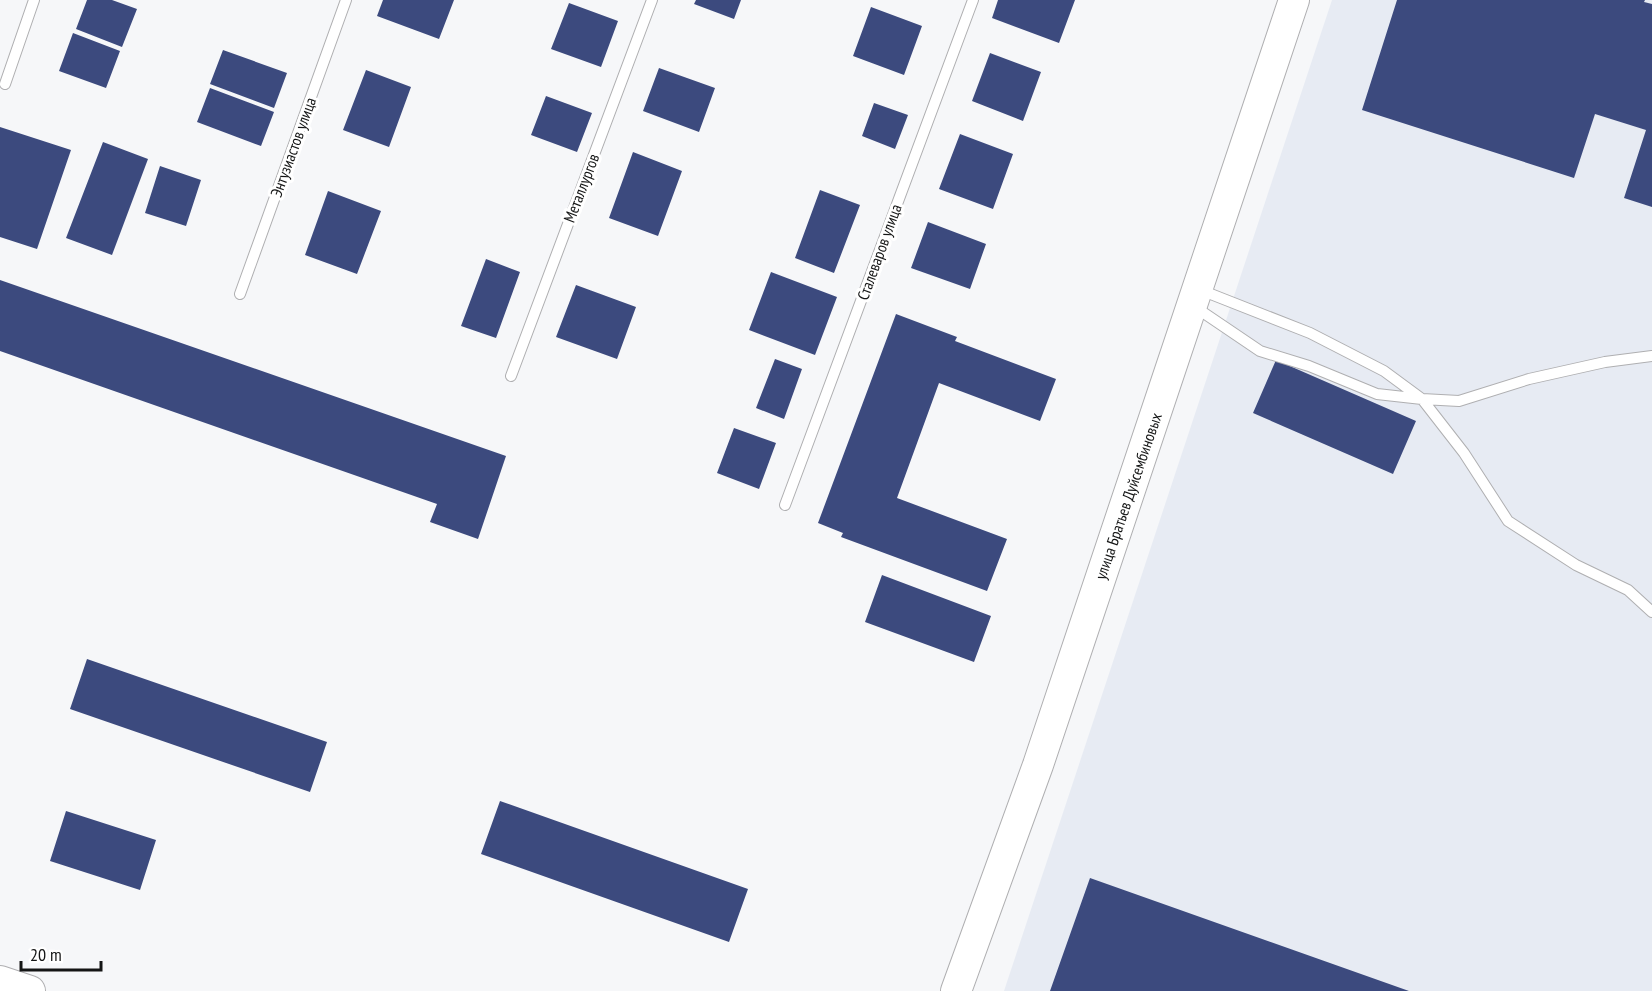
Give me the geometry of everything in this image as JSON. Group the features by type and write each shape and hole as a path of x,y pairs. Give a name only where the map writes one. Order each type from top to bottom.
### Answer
{"street":[{"name":"улица Братьев Дуйсембиновых","path":"956,991 1038,765 1294,0"},
{"path":"0,981 30,991"}],"lane":[{"path":"5,84 34,0"},
{"name":"Энтузиастов улица","path":"240,294 346,0"},
{"name":"Металлургов","path":"511,376 652,0"},
{"name":"Сталеваров улица","path":"785,505 973,0"},
{"path":"1195,297 1260,351 1309,366 1377,394 1459,400 1530,379 1605,362 1652,356"},
{"path":"1195,297 1310,333 1384,371 1422,399 1464,453 1508,521 1576,565 1628,590 1652,612"}],"shaded area":[{"path":"1332,0 1652,0 1652,991 1004,991"}],"building":[{"path":"87,0 112,0 137,9 122,47 76,29"},
{"path":"383,0 454,0 439,39 377,16"},
{"path":"696,0 741,0 734,19 694,4"},
{"path":"998,0 1075,0 1059,43 992,18"},
{"path":"1397,0 1645,0 1644,2 1652,4 1652,207 1624,198 1646,130 1595,114 1574,178 1362,110"},
{"path":"569,3 618,21 601,67 551,49"},
{"path":"871,7 922,26 904,75 853,56"},
{"path":"73,33 120,51 106,88 59,71"},
{"path":"223,50 287,73 274,108 210,84"},
{"path":"990,53 1041,72 1023,121 972,101"},
{"path":"659,68 715,88 699,132 643,111"},
{"path":"366,70 411,87 389,147 343,130"},
{"path":"210,88 274,112 261,146 197,122"},
{"path":"546,96 592,113 577,152 531,135"},
{"path":"874,103 908,115 895,149 862,136"},
{"path":"0,127 71,150 37,249 0,237"},
{"path":"960,134 1013,154 993,209 939,189"},
{"path":"103,142 148,159 112,255 66,238"},
{"path":"633,152 682,171 658,236 609,218"},
{"path":"160,166 201,180 186,226 145,213"},
{"path":"820,190 860,205 834,273 795,258"},
{"path":"328,191 381,211 357,274 305,255"},
{"path":"928,222 986,244 970,289 911,268"},
{"path":"486,259 520,272 496,338 461,326"},
{"path":"771,272 837,297 815,355 749,330"},
{"path":"0,280 506,456 478,539 430,522 437,504 0,351"},
{"path":"576,285 636,307 617,359 556,337"},
{"path":"896,314 957,337 955,341 1056,379 1040,421 939,383 897,498 1007,539 987,591 841,537 843,533 818,523"},
{"path":"775,359 802,369 784,419 756,408"},
{"path":"1276,360 1416,421 1393,474 1253,413"},
{"path":"734,428 776,443 759,489 717,473"},
{"path":"882,575 991,616 974,662 865,622"},
{"path":"87,659 327,742 310,792 70,709"},
{"path":"500,801 748,889 729,942 481,854"},
{"path":"66,811 156,840 140,890 50,861"},
{"path":"1090,878 1409,991 1050,991"}]}
